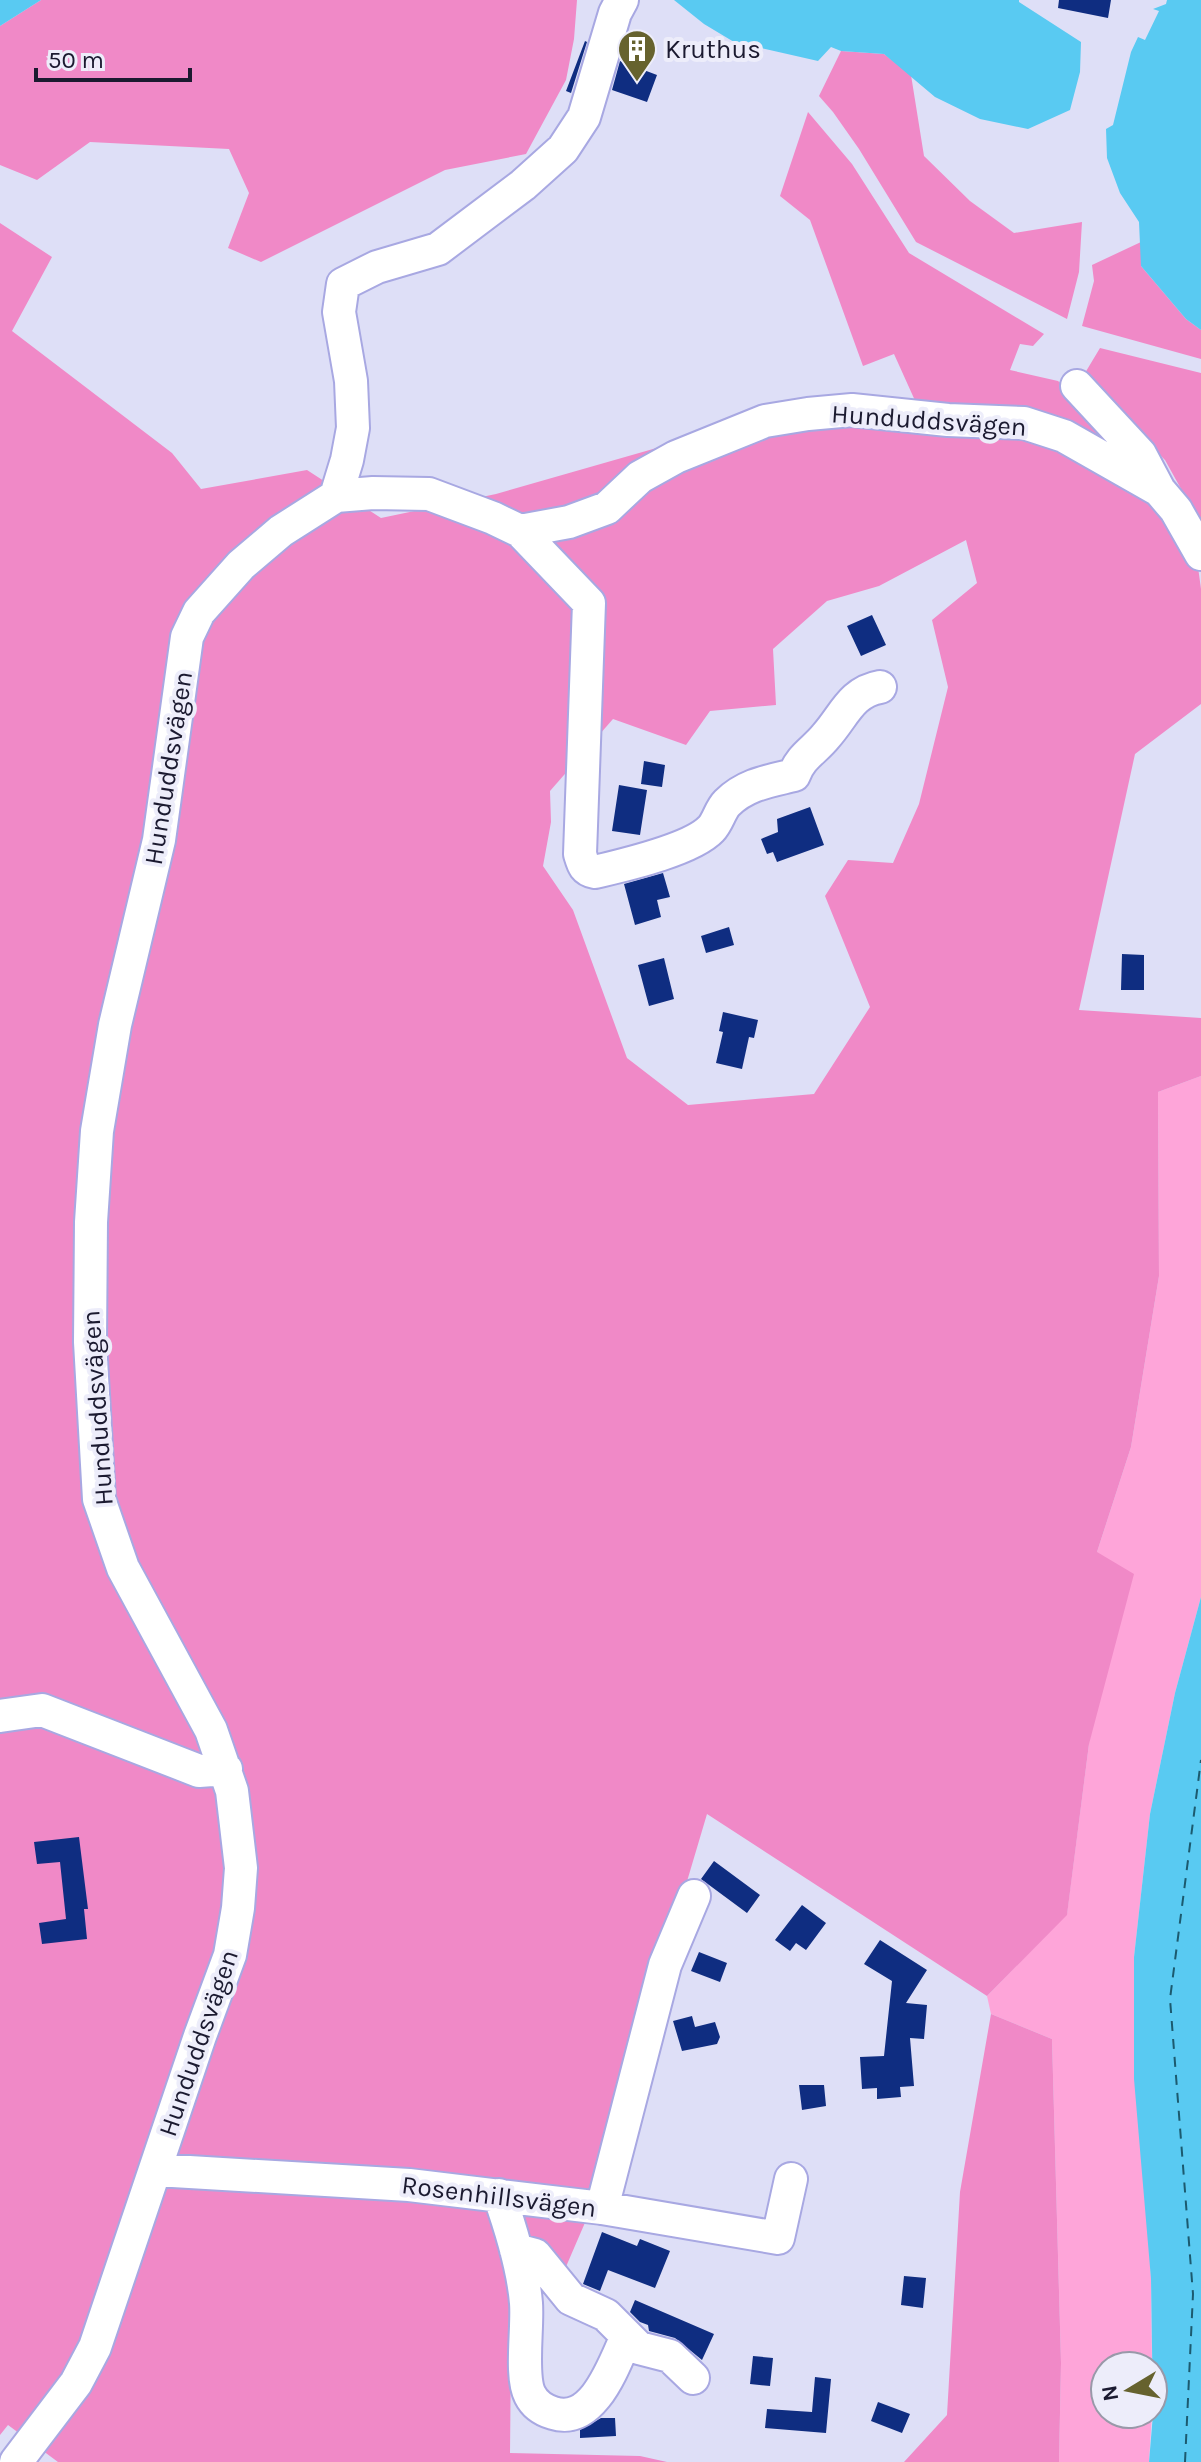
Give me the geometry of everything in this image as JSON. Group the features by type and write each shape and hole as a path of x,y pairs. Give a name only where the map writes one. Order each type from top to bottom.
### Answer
{"street":[{"path":"336,496 353,428 351,381 339,312 343,284 377,267 438,249 523,185 563,149 584,117 615,13 622,0"},
{"name":"Hunduddsvägen","path":"1077,386 1140,454 1159,490 1176,510 1201,554"},
{"name":"Hunduddsvägen","path":"520,531 569,522 607,508 640,477 676,457 765,421 852,410 948,420 1024,423 1064,436 1159,490"},
{"name":"Hunduddsvägen","path":"16,2462 76,2383 95,2347 230,1955 238,1908 241,1868 239,1831 226,1769 211,1730 123,1568 99,1499 90,1342 91,1222 97,1131 115,1025 159,840 187,637 199,612 241,565 281,531 336,496 429,494 520,531 589,603 580,854 583,866 595,872 689,843 711,829 726,804 751,785 794,775 799,761 826,737 843,711 866,689 880,687"},
{"path":"0,1716 42,1710 199,1771 226,1769"},
{"path":"602,2208 665,1965 694,1896"},
{"name":"Rosenhillsvägen","path":"156,2170 409,2185 602,2208 778,2238 791,2179"},
{"path":"499,2195 516,2250 526,2300 524,2371 530,2395 542,2410 558,2415 577,2413 599,2392 627,2336"},
{"path":"516,2250 535,2255 571,2299 606,2315 639,2348 670,2356 693,2378"}],"shaded area":[{"path":"41,0 577,0 566,80 526,154 445,170 261,262 228,248 249,193 229,149 90,142 37,180 0,165 0,26"},
{"path":"841,51 884,54 911,75 924,156 970,201 1014,233 1082,222 1079,272 1067,319 916,242 859,149 819,96"},
{"path":"808,112 852,164 909,253 1044,334 1033,346 1020,344 1010,370 1058,381 1099,418 1135,457 917,405 894,354 863,366 810,220 780,196"},
{"path":"0,223 52,257 12,331 172,453 201,489 307,470 381,518 496,494 667,445 853,426 1039,438 1114,470 1170,521 1198,567 1201,589 1201,704 1135,754 1079,1010 1201,1018 1201,1076 1158,1092 1159,1276 1131,1447 1097,1552 1134,1574 1089,1744 1067,1915 987,1996 707,1814 587,2218 565,2269 512,2249 510,2453 640,2456 667,2462 58,2462 8,2425 0,2435","holes":["966,540 977,583 932,620 948,687 919,804 893,863 848,860 825,896 870,1007 814,1094 688,1105 627,1058 573,910 543,866 551,822 550,791 613,719 686,745 710,711 776,705 773,649 827,601 879,586"]},
{"path":"1141,242 1141,266 1186,319 1201,330 1201,359 1082,326 1094,281 1092,265"},
{"path":"1100,348 1201,373 1201,529 1165,460 1082,378"},
{"path":"1201,1076 1201,1597 1175,1693 1150,1814 1134,1957 1151,2279 1152,2350 1089,2350 1089,2430 1151,2430 1149,2462 1059,2462 1061,2363 1052,2039 991,2014 987,1996 1067,1914 1089,1744 1097,1552 1131,1447 1159,1276 1158,1092"},
{"path":"991,2014 1052,2039 1061,2363 1059,2462 904,2462 947,2415 960,2192"}],"water":[{"path":"0,0 41,0 0,26"},
{"path":"674,0 1019,0 1081,42 1080,72 1070,110 1028,129 980,119 935,97 884,54 841,51 831,47 818,61 734,42 704,24"},
{"path":"1167,0 1201,0 1201,330 1186,319 1141,266 1139,222 1120,193 1107,158 1106,129 1113,125 1131,52 1138,37 1145,40 1159,11 1153,9 1166,4"},
{"path":"1201,1597 1201,2462 1149,2462 1152,2430 1169,2430 1169,2350 1152,2350 1151,2279 1134,2079 1134,1957 1150,1814 1175,1693"}],"building":[{"path":"1059,0 1111,0 1108,18 1058,8"},
{"path":"587,42 571,93 566,91"},
{"name":"Kruthus","path":"620,61 657,75 647,102 612,90"},
{"path":"872,615 886,645 861,656 847,626"},
{"path":"644,761 665,765 662,787 641,784"},
{"path":"619,785 647,790 640,835 612,831"},
{"path":"810,807 824,845 777,862 773,852 767,854 761,839 778,832 777,819"},
{"path":"663,873 670,897 657,900 661,917 635,925 624,884"},
{"path":"729,927 734,945 706,953 701,936"},
{"path":"1122,954 1144,955 1144,990 1121,990"},
{"path":"664,958 674,999 649,1006 638,965"},
{"path":"723,1012 758,1020 754,1038 749,1037 742,1069 716,1063 723,1032 719,1031"},
{"path":"79,1837 88,1909 84,1909 87,1939 42,1944 39,1923 66,1919 60,1862 37,1864 34,1842"},
{"path":"714,1861 760,1895 747,1913 701,1879"},
{"path":"802,1905 826,1923 806,1950 796,1943 790,1951 775,1940"},
{"path":"880,1940 927,1970 906,2003 927,2005 924,2039 910,2038 914,2086 900,2087 901,2097 877,2099 877,2088 862,2089 860,2057 884,2056 892,1981 864,1964"},
{"path":"699,1952 727,1963 720,1982 691,1971"},
{"path":"692,2016 695,2027 715,2022 720,2037 717,2044 682,2051 673,2021"},
{"path":"799,2085 824,2085 826,2106 802,2110"},
{"path":"602,2232 637,2246 640,2239 670,2251 655,2288 608,2270 600,2291 583,2284"},
{"path":"904,2276 926,2278 923,2308 901,2305"},
{"path":"635,2300 714,2334 702,2360 675,2338 649,2331 648,2325 630,2312"},
{"path":"753,2356 773,2358 770,2386 750,2384"},
{"path":"815,2377 831,2379 826,2433 765,2428 767,2409 812,2412"},
{"path":"878,2402 910,2414 902,2433 871,2421"},
{"path":"601,2418 615,2418 616,2436 580,2438 580,2430"}],"ferry route":[{"path":"1185,2462 1193,2294 1170,1999 1201,1760"}],"place":[{"name":"Kruthus","path":"637,83"}]}
